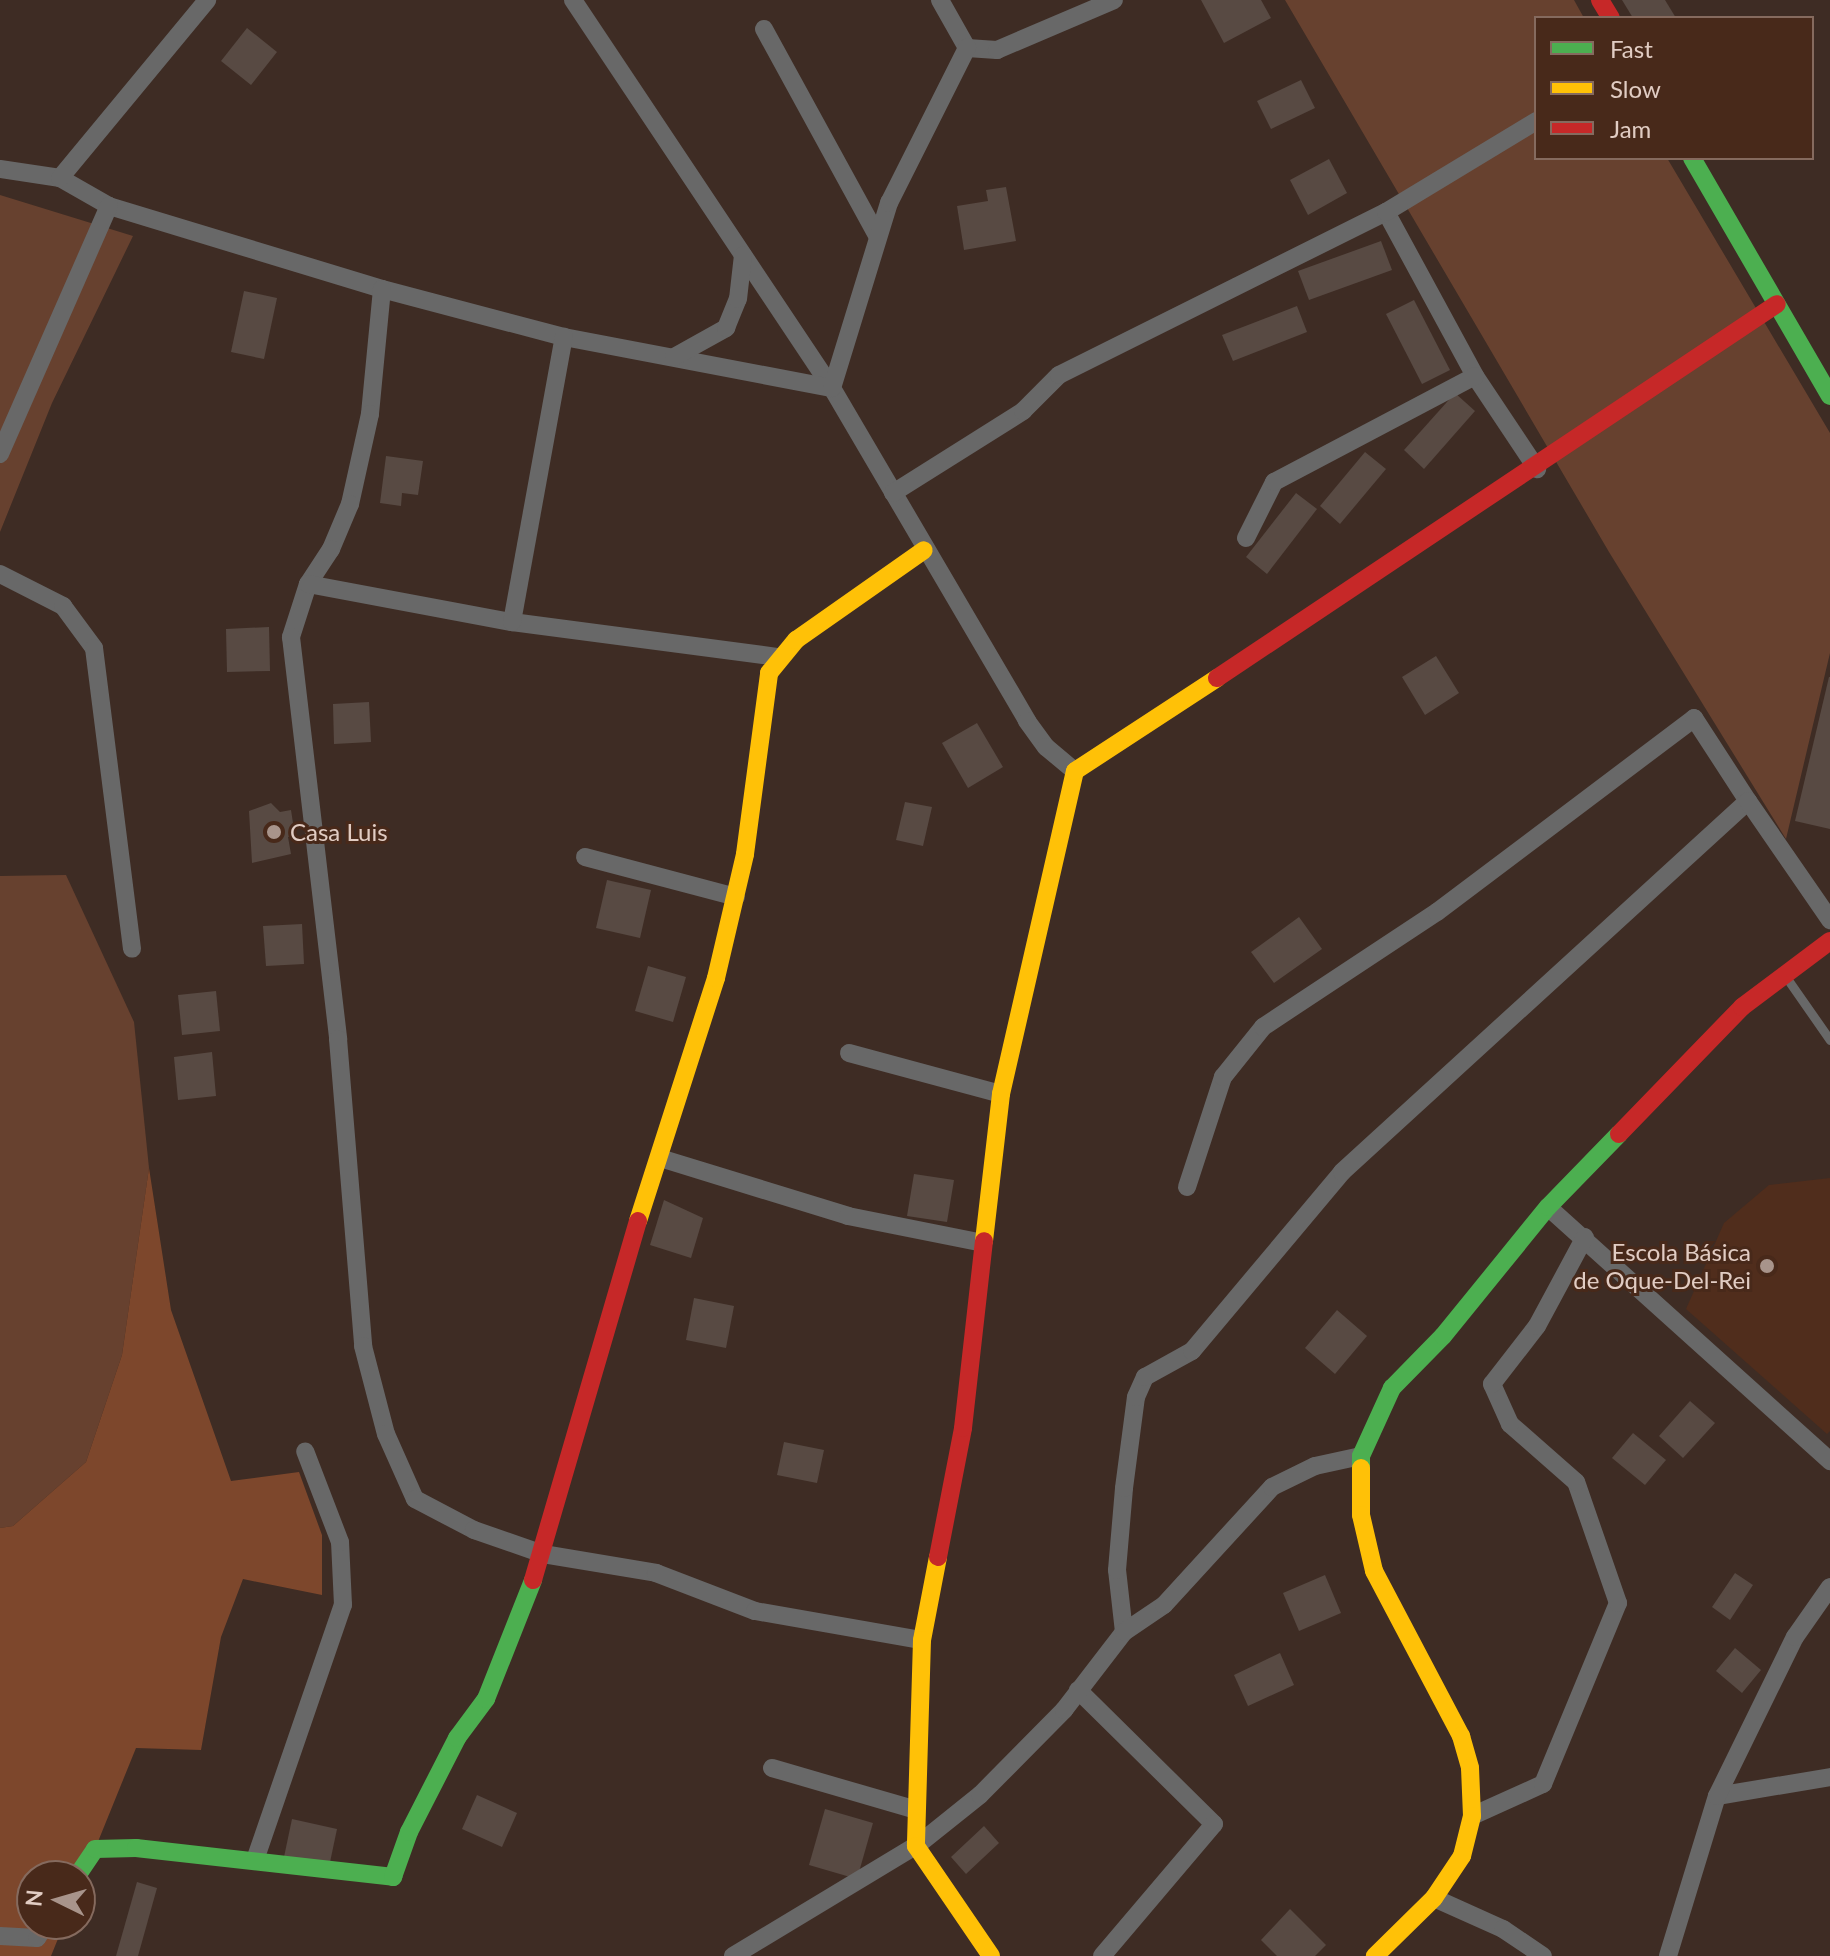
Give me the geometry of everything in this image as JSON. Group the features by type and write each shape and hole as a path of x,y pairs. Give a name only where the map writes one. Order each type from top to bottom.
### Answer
{"street":[{"path":"60,178 207,0"},
{"path":"573,0 832,388 924,550 1027,721 1046,747 1075,771"},
{"path":"940,0 967,48"},
{"path":"967,48 997,50 1114,0"},
{"path":"764,29 878,237"},
{"path":"832,388 889,203 967,48"},
{"path":"893,493 1023,411 1059,375 1386,212 1534,122"},
{"path":"1693,160 1830,396"},
{"path":"0,169 60,178 109,206 382,289 564,337 832,388"},
{"path":"0,454 109,206"},
{"path":"1386,212 1475,376 1537,469"},
{"path":"674,357 726,328 738,299 743,255"},
{"path":"382,289 370,414 350,504 331,549 308,584 291,637 338,1039 363,1346 386,1434 415,1499 474,1530 543,1554 656,1573 755,1611 922,1640"},
{"path":"991,1956 916,1846 913,1809 922,1640 954,1489 1001,1094 1075,771 1537,469 1629,399 1777,304"},
{"path":"512,622 564,337"},
{"path":"1246,538 1274,482 1475,376"},
{"path":"88,1860 95,1849 255,1860 393,1877 409,1832 457,1738 486,1699 543,1554 736,897 769,673 777,657 924,550"},
{"path":"0,574 63,606 94,648 132,949"},
{"path":"308,584 512,622 777,657"},
{"path":"1187,1187 1223,1077 1263,1027 1437,912 1694,718 1830,920"},
{"path":"1124,1632 1117,1570 1136,1397 1145,1377 1192,1351 1342,1172 1748,801"},
{"path":"585,857 736,897"},
{"path":"1375,1956 1434,1898 1462,1856 1472,1816 1470,1768 1461,1736 1374,1571 1361,1515 1361,1456 1392,1388 1443,1336 1548,1207 1742,1007 1783,972 1830,941"},
{"path":"849,1053 1001,1094"},
{"path":"660,1158 848,1216 983,1243"},
{"path":"1548,1207 1585,1237 1830,1461"},
{"path":"1472,1816 1543,1784 1618,1603 1576,1482 1510,1424 1492,1384 1537,1326 1585,1237"},
{"path":"255,1860 343,1605 340,1542 305,1451"},
{"path":"733,1956 916,1846 980,1795 1078,1690 1124,1632 1164,1605 1272,1487 1315,1466 1361,1456"},
{"path":"1668,1956 1717,1796 1795,1637 1830,1587"},
{"path":"1078,1690 1214,1824 1102,1956"},
{"path":"772,1768 913,1809"},
{"path":"1717,1796 1830,1777"},
{"path":"1434,1898 1503,1929 1543,1956"}],"lane":[{"path":"1783,972 1830,1040"}],"shaded area":[{"path":"1285,0 1574,0 1583,16 1534,16 1534,160 1668,160 1830,433 1830,653 1786,839 1609,552"},
{"path":"0,195 133,236 52,403 0,532"},
{"path":"66,875 134,1022 149,1168 122,1355 86,1462 13,1526 0,1528 0,876"},
{"path":"149,1168 171,1310 231,1481 299,1472 322,1535 322,1595 243,1579 221,1637 201,1750 136,1748 91,1860 16,1860 16,1940 58,1940 51,1956 0,1956 0,1528 13,1526 86,1462 122,1355"},
{"name":"Escola Básica de Oque-Del-Rei","path":"1830,1178 1830,1431 1827,1434 1686,1309 1724,1223 1769,1185"}],"building":[{"path":"1201,0 1261,0 1271,18 1224,43"},
{"path":"1622,0 1665,0 1675,16 1632,16"},
{"path":"247,28 277,52 251,85 221,61"},
{"path":"1301,80 1315,108 1271,129 1257,101"},
{"path":"1329,159 1347,193 1308,215 1290,180"},
{"path":"1006,187 1016,241 964,250 957,206 988,201 986,190"},
{"path":"1381,241 1392,270 1309,300 1298,271"},
{"path":"244,291 277,298 264,359 231,352"},
{"path":"1414,300 1450,370 1422,384 1386,314"},
{"path":"1297,306 1307,332 1233,361 1222,335"},
{"path":"1455,393 1475,411 1424,469 1404,450"},
{"path":"1365,452 1386,469 1340,524 1320,506"},
{"path":"386,456 423,461 418,495 402,493 401,506 380,503"},
{"path":"1296,493 1317,509 1267,574 1246,557"},
{"path":"269,627 270,671 227,672 226,629"},
{"path":"1436,656 1459,693 1425,715 1402,677"},
{"path":"1830,677 1830,829 1795,821"},
{"path":"369,702 371,742 334,744 333,704"},
{"path":"977,723 1003,767 968,788 942,743"},
{"path":"905,802 932,807 923,846 896,840"},
{"path":"271,803 280,812 291,810 295,836 288,837 291,854 252,863 249,811"},
{"path":"607,880 651,890 640,938 596,928"},
{"path":"1299,917 1322,949 1274,983 1251,952"},
{"path":"302,924 304,964 266,966 263,926"},
{"path":"648,966 686,977 673,1022 635,1011"},
{"path":"216,991 220,1031 182,1035 178,995"},
{"path":"212,1052 216,1096 178,1100 174,1057"},
{"path":"914,1174 954,1180 947,1222 907,1216"},
{"path":"664,1200 703,1218 691,1258 650,1245"},
{"path":"694,1298 734,1306 726,1348 686,1340"},
{"path":"1337,1310 1367,1336 1335,1374 1305,1348"},
{"path":"1690,1401 1715,1423 1683,1458 1659,1436"},
{"path":"1633,1433 1666,1460 1645,1485 1612,1458"},
{"path":"784,1442 824,1450 817,1483 777,1475"},
{"path":"1735,1573 1753,1585 1730,1620 1712,1607"},
{"path":"1325,1575 1341,1613 1299,1631 1283,1593"},
{"path":"1735,1648 1761,1670 1742,1693 1716,1671"},
{"path":"1280,1653 1294,1685 1248,1706 1234,1675"},
{"path":"477,1795 517,1813 502,1847 462,1829"},
{"path":"825,1809 873,1823 857,1879 809,1865"},
{"path":"292,1819 337,1829 329,1867 284,1857"},
{"path":"984,1826 999,1843 966,1874 951,1857"},
{"path":"137,1882 157,1888 138,1956 116,1956"},
{"path":"1290,1909 1326,1945 1315,1956 1277,1956 1261,1940"}],"traffic: fast":[{"path":"1693,160 1830,396"},
{"path":"1361,1468 1361,1456 1392,1388 1443,1336 1548,1207 1619,1134"},
{"path":"88,1860 95,1849 136,1848 393,1877 409,1832 457,1738 486,1699 533,1580"}],"traffic: slow":[{"path":"638,1221 716,978 745,854 769,673 796,640 924,550"},
{"path":"984,1241 1001,1094 1075,771 1217,678"},
{"path":"1361,1468 1361,1515 1374,1571 1461,1736 1470,1768 1472,1816 1462,1856 1434,1898 1375,1956"},
{"path":"938,1557 922,1640 916,1846 991,1956"}],"traffic: jam":[{"path":"1600,0 1610,16"},
{"path":"1217,678 1777,304"},
{"path":"1619,1134 1742,1007 1830,941"},
{"path":"533,1580 638,1221"},
{"path":"938,1557 963,1428 984,1241"}],"place":[{"name":"Casa Luis","path":"274,832"},
{"name":"Escola Básica de Oque-Del-Rei","path":"1767,1266"}]}
